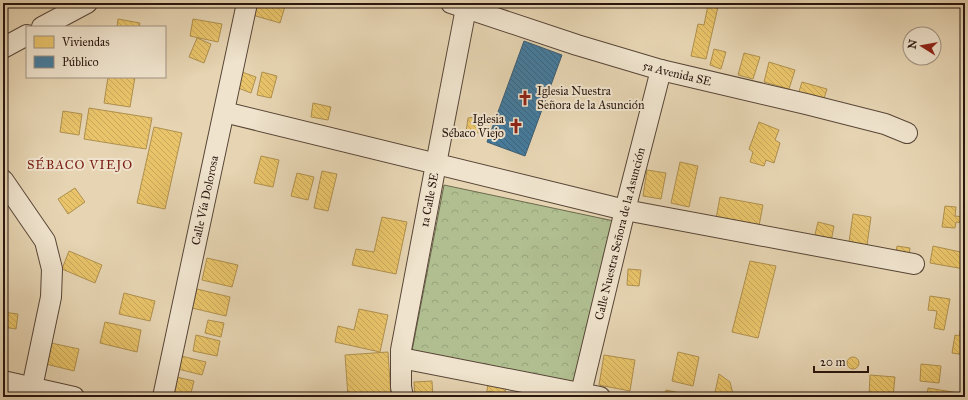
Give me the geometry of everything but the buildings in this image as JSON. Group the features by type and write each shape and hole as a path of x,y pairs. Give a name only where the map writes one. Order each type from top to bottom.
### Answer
{"street":[{"path":"44,26 87,3"},
{"name":"Calle Vía Dolorosa","path":"163,397 247,3"},
{"name":"5a Avenida SE","path":"461,5 577,45 661,70 885,124 907,133"},
{"name":"1a Calle SE","path":"403,397 401,387 401,350 436,164 461,5"},
{"path":"3,48 26,36"},
{"name":"Calle Nuestra Señora de la Asunción","path":"580,395 661,70"},
{"path":"224,112 625,210 914,264"},
{"path":"3,180 45,241 52,269 51,297 31,392"},
{"path":"401,358 580,395 600,397"},
{"path":"3,381 31,392 74,397"}],"green space":[{"path":"444,185 614,221 575,384 412,351"}],"place":[{"name":"Iglesia Nuestra Señora de la Asunción","path":"525,98"},
{"name":"Iglesia Sébaco Viejo","path":"516,126"}],"district":[{"name":"SÉBACO VIEJO","path":"80,165"}]}
